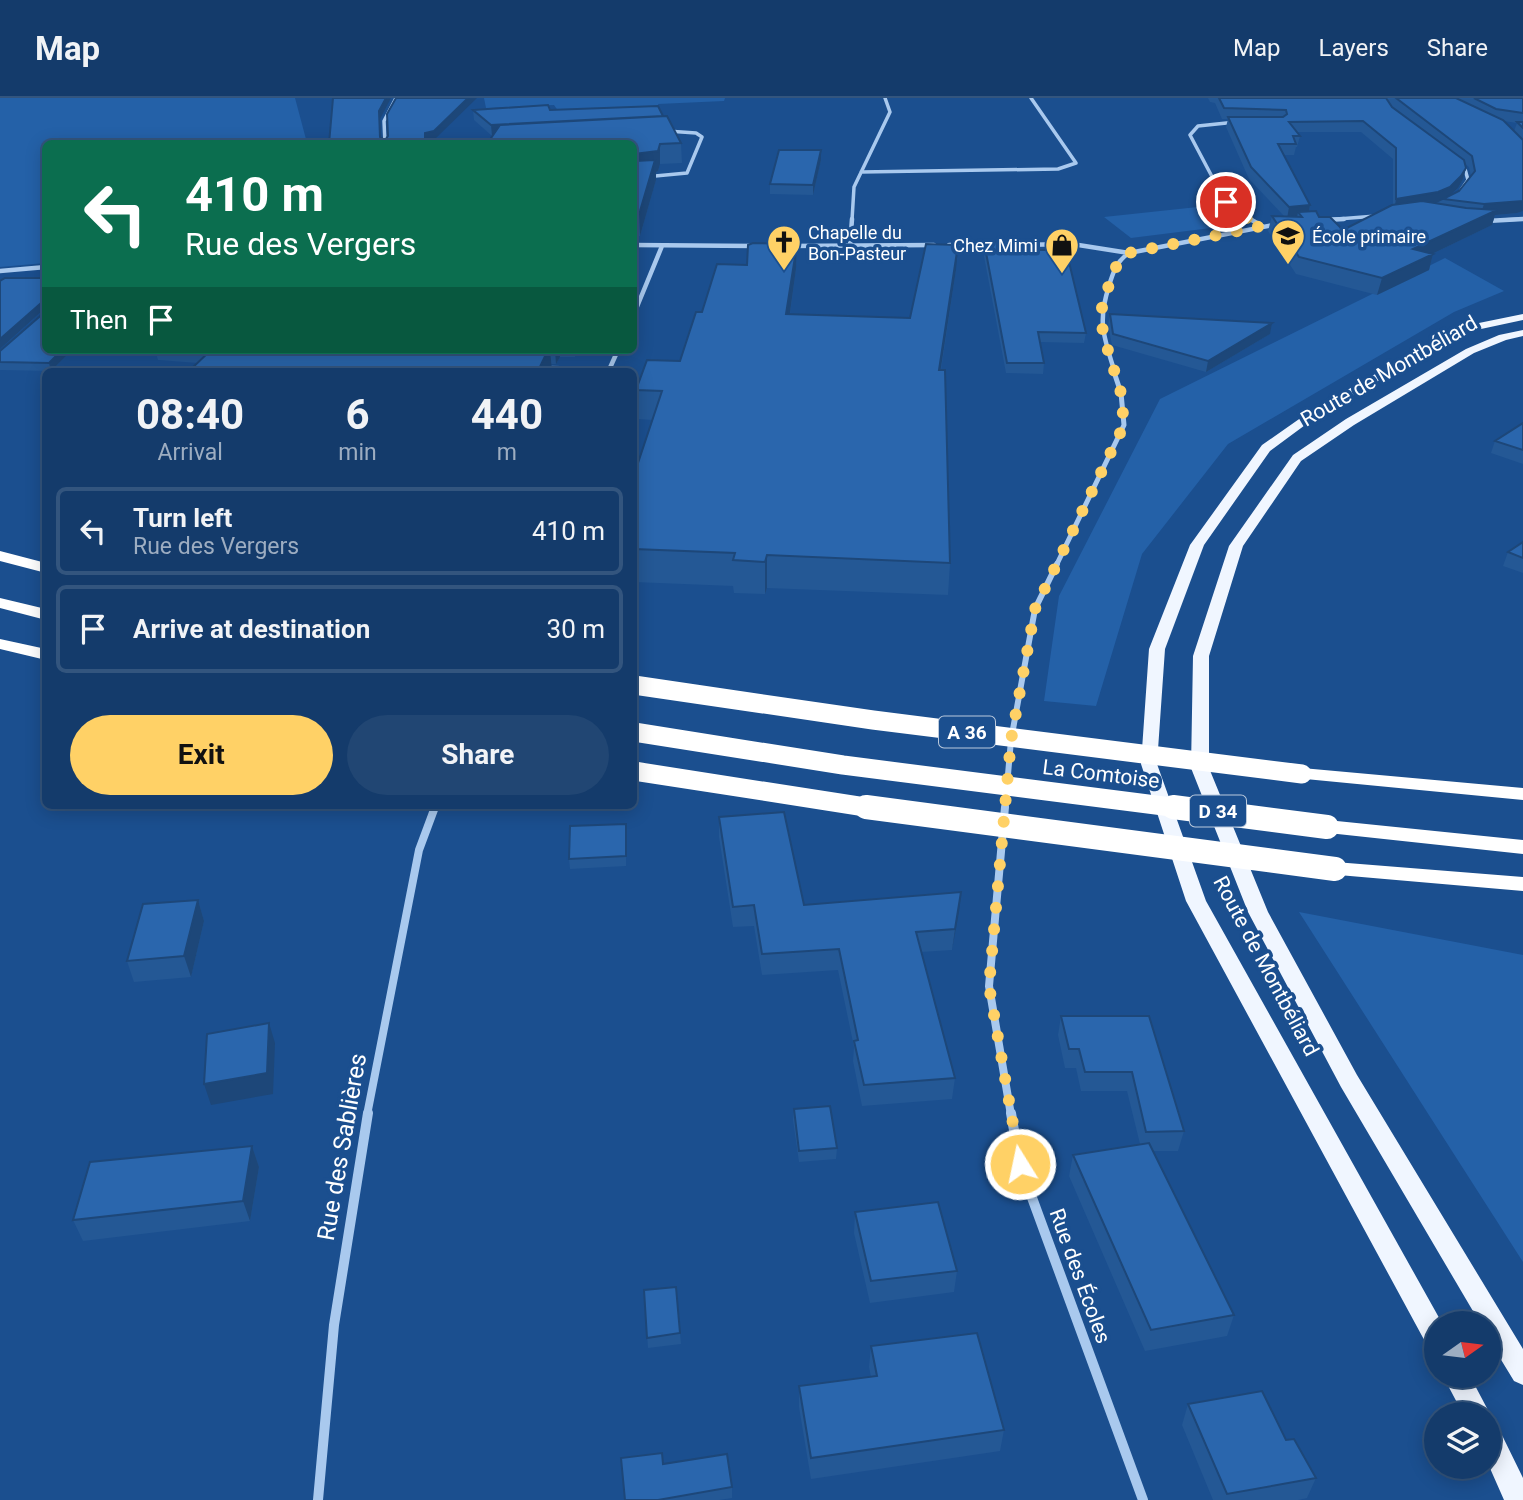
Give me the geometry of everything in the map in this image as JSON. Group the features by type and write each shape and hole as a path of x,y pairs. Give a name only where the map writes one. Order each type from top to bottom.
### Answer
{"highway":[{"path":"0,556 42,567"},
{"path":"0,603 42,614"},
{"path":"0,644 42,654"},
{"name":"La Comtoise","path":"637,685 887,722 1302,774 1523,794"},
{"name":"La Comtoise","path":"637,732 857,766 1327,827 1523,848"},
{"path":"637,771 916,815 1335,869 1523,884"}],"main road":[{"name":"Route de Montbéliard","path":"1424,1315 1196,901 1149,765 1157,649 1197,545 1266,448 1316,412 1441,341 1478,326 1523,317"},
{"name":"Route de Montbéliard","path":"1523,333 1503,337 1470,351 1350,422 1297,458 1237,546 1201,656 1200,768 1258,912 1349,1081 1523,1373"},
{"path":"1501,1463 1519,1500"}],"street":[{"path":"385,140 384,121 396,98"},
{"path":"850,246 854,187 890,112 885,98"},
{"path":"861,172 1058,169 1074,166 1076,163 1031,98"},
{"path":"1246,122 1198,125 1190,135 1227,205 1262,226"},
{"path":"637,178 687,173 702,137 696,133 657,132"},
{"path":"493,140 509,139"},
{"path":"1455,162 1465,169 1468,180 1459,193"},
{"path":"1315,221 1385,215"},
{"path":"1480,221 1523,219"},
{"path":"776,246 1072,244 1129,253 1262,226 1291,223"},
{"path":"637,246 763,246"},
{"path":"637,307 662,246"},
{"name":"Rue des Écoles","path":"1129,253 1120,259 1112,275 1101,311 1103,334 1121,393 1124,425 1035,609 1011,740 989,986 1020,1164 1143,1500"},
{"path":"0,271 42,267"},
{"name":"Rue des Sablières","path":"318,1500 334,1325 370,1098 419,850 434,809"}],"shaded area":[{"path":"0,98 295,98 306,140 42,140 42,263 0,267"},
{"path":"484,98 725,98 724,101 658,104 660,110 561,115 554,105 486,108"},
{"path":"1207,206 1227,226 1131,238 1104,217"},
{"path":"1445,258 1504,291 1454,312 1228,444 1142,554 1096,706 1044,701 1059,596 1160,399"},
{"path":"1299,912 1523,955 1523,1262"}],"building":[{"path":"333,98 386,98 379,111 380,137 385,140 329,140"},
{"path":"396,98 468,98 434,131 425,133 425,139 385,140 388,136 387,114"},
{"path":"1219,98 1386,98 1392,107 1464,160 1466,168 1450,187 1438,192 1396,199 1396,148 1363,121 1289,122 1300,136 1293,136 1296,144 1278,144 1310,205 1289,207 1251,167 1228,117 1283,117 1287,114 1286,110 1224,108"},
{"path":"1396,98 1456,98 1503,120 1523,140 1523,201 1484,204 1443,199 1459,191 1475,171 1472,156"},
{"path":"1474,98 1523,98 1523,113 1496,109"},
{"path":"548,105 550,110 658,106 663,116 491,125 473,110"},
{"path":"667,116 681,143 660,144 658,151 637,154 637,140 490,140 500,125"},
{"path":"779,150 821,150 813,185 770,184"},
{"path":"655,160 639,214 637,214 637,161"},
{"path":"1422,201 1497,210 1413,249 1433,254 1382,278 1299,257 1272,216 1302,217 1298,212 1316,211 1319,217 1330,217 1343,230 1392,205"},
{"path":"984,242 1019,242 1023,250 1061,250 1064,262 1069,262 1086,333 1038,332 1044,363 1007,363"},
{"path":"797,244 786,314 910,318 926,244 958,245 939,370 945,370 950,563 767,555 765,562 733,560 735,553 637,549 637,466 662,391 637,390 637,387 647,360 680,361 696,312 702,312 717,264 747,265 748,245"},
{"path":"5,278 42,278 42,303 0,339 0,281"},
{"path":"42,314 42,354 58,354 49,363 0,362 0,351"},
{"path":"1110,314 1272,323 1208,361 1113,334"},
{"path":"207,354 546,354 539,368 192,368"},
{"path":"1523,423 1523,450 1495,441"},
{"path":"1523,542 1523,558 1508,552"},
{"path":"784,812 804,905 961,892 955,929 916,932 955,1078 864,1085 854,1041 858,1040 839,949 762,954 754,905 733,907 719,817"},
{"path":"626,824 626,856 569,859 570,826"},
{"path":"198,900 184,956 127,961 143,904"},
{"path":"1061,1016 1149,1016 1184,1131 1146,1132 1132,1072 1085,1072 1079,1049 1069,1049"},
{"path":"269,1023 267,1073 204,1084 207,1034"},
{"path":"830,1106 837,1148 799,1151 794,1109"},
{"path":"1149,1143 1234,1315 1151,1330 1073,1155"},
{"path":"252,1146 243,1201 73,1220 90,1162"},
{"path":"938,1202 957,1271 871,1281 855,1212"},
{"path":"676,1287 680,1333 647,1338 644,1290"},
{"path":"977,1333 1004,1430 811,1458 799,1386 877,1376 871,1346"},
{"path":"1262,1391 1286,1440 1294,1439 1316,1478 1227,1494 1188,1404"},
{"path":"662,1453 663,1464 727,1454 732,1487 658,1500 625,1500 621,1458"}],"place":[{"name":"École primaire","path":"1288,266"},
{"name":"Chapelle du Bon-Pasteur","path":"784,272"},
{"name":"Chez Mimi","path":"1062,275"}],"route":[{"path":"1020,1164 989,986 1011,740 1035,609 1124,425 1121,393 1103,334 1101,311 1112,275 1120,259 1129,253 1262,226 1235,212 1226,202"}]}
